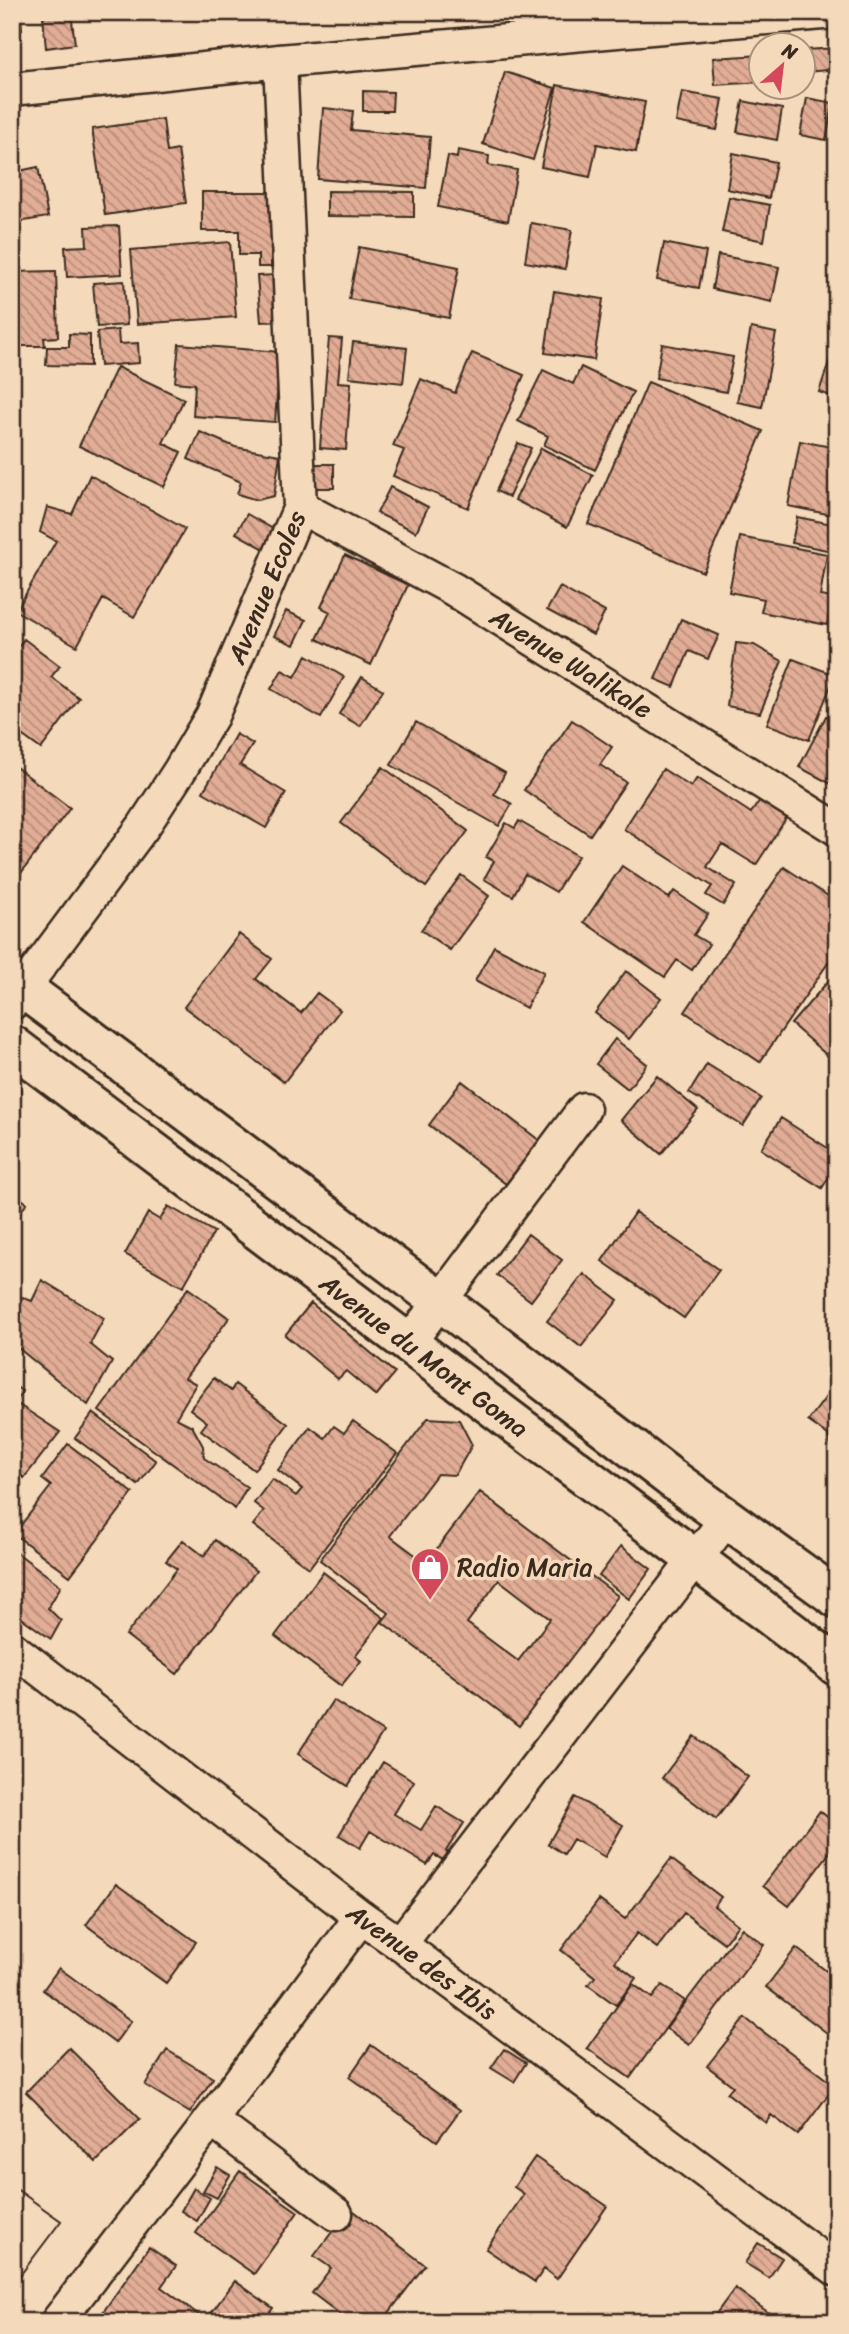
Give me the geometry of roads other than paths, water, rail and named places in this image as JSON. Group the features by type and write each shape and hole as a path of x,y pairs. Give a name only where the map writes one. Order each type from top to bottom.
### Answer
{"street":[{"path":"12,89 280,61 835,12"},
{"name":"Avenue Ecoles","path":"16,990 143,827 205,727 300,507 280,61"},
{"name":"Avenue Walikale","path":"300,507 453,589 837,829"},
{"path":"16,990 255,1162 837,1598"},
{"name":"Avenue du Mont Goma","path":"12,1045 837,1666"},
{"path":"408,1344 584,1109"},
{"path":"223,1205 255,1162"},
{"path":"400,1944 727,1518"},
{"name":"Avenue des Ibis","path":"12,1648 361,1917 837,2270"},
{"path":"57,2322 361,1917"},
{"path":"211,2120 336,2214"}],"place":[{"name":"Radio Maria","path":"430,1601"}]}
